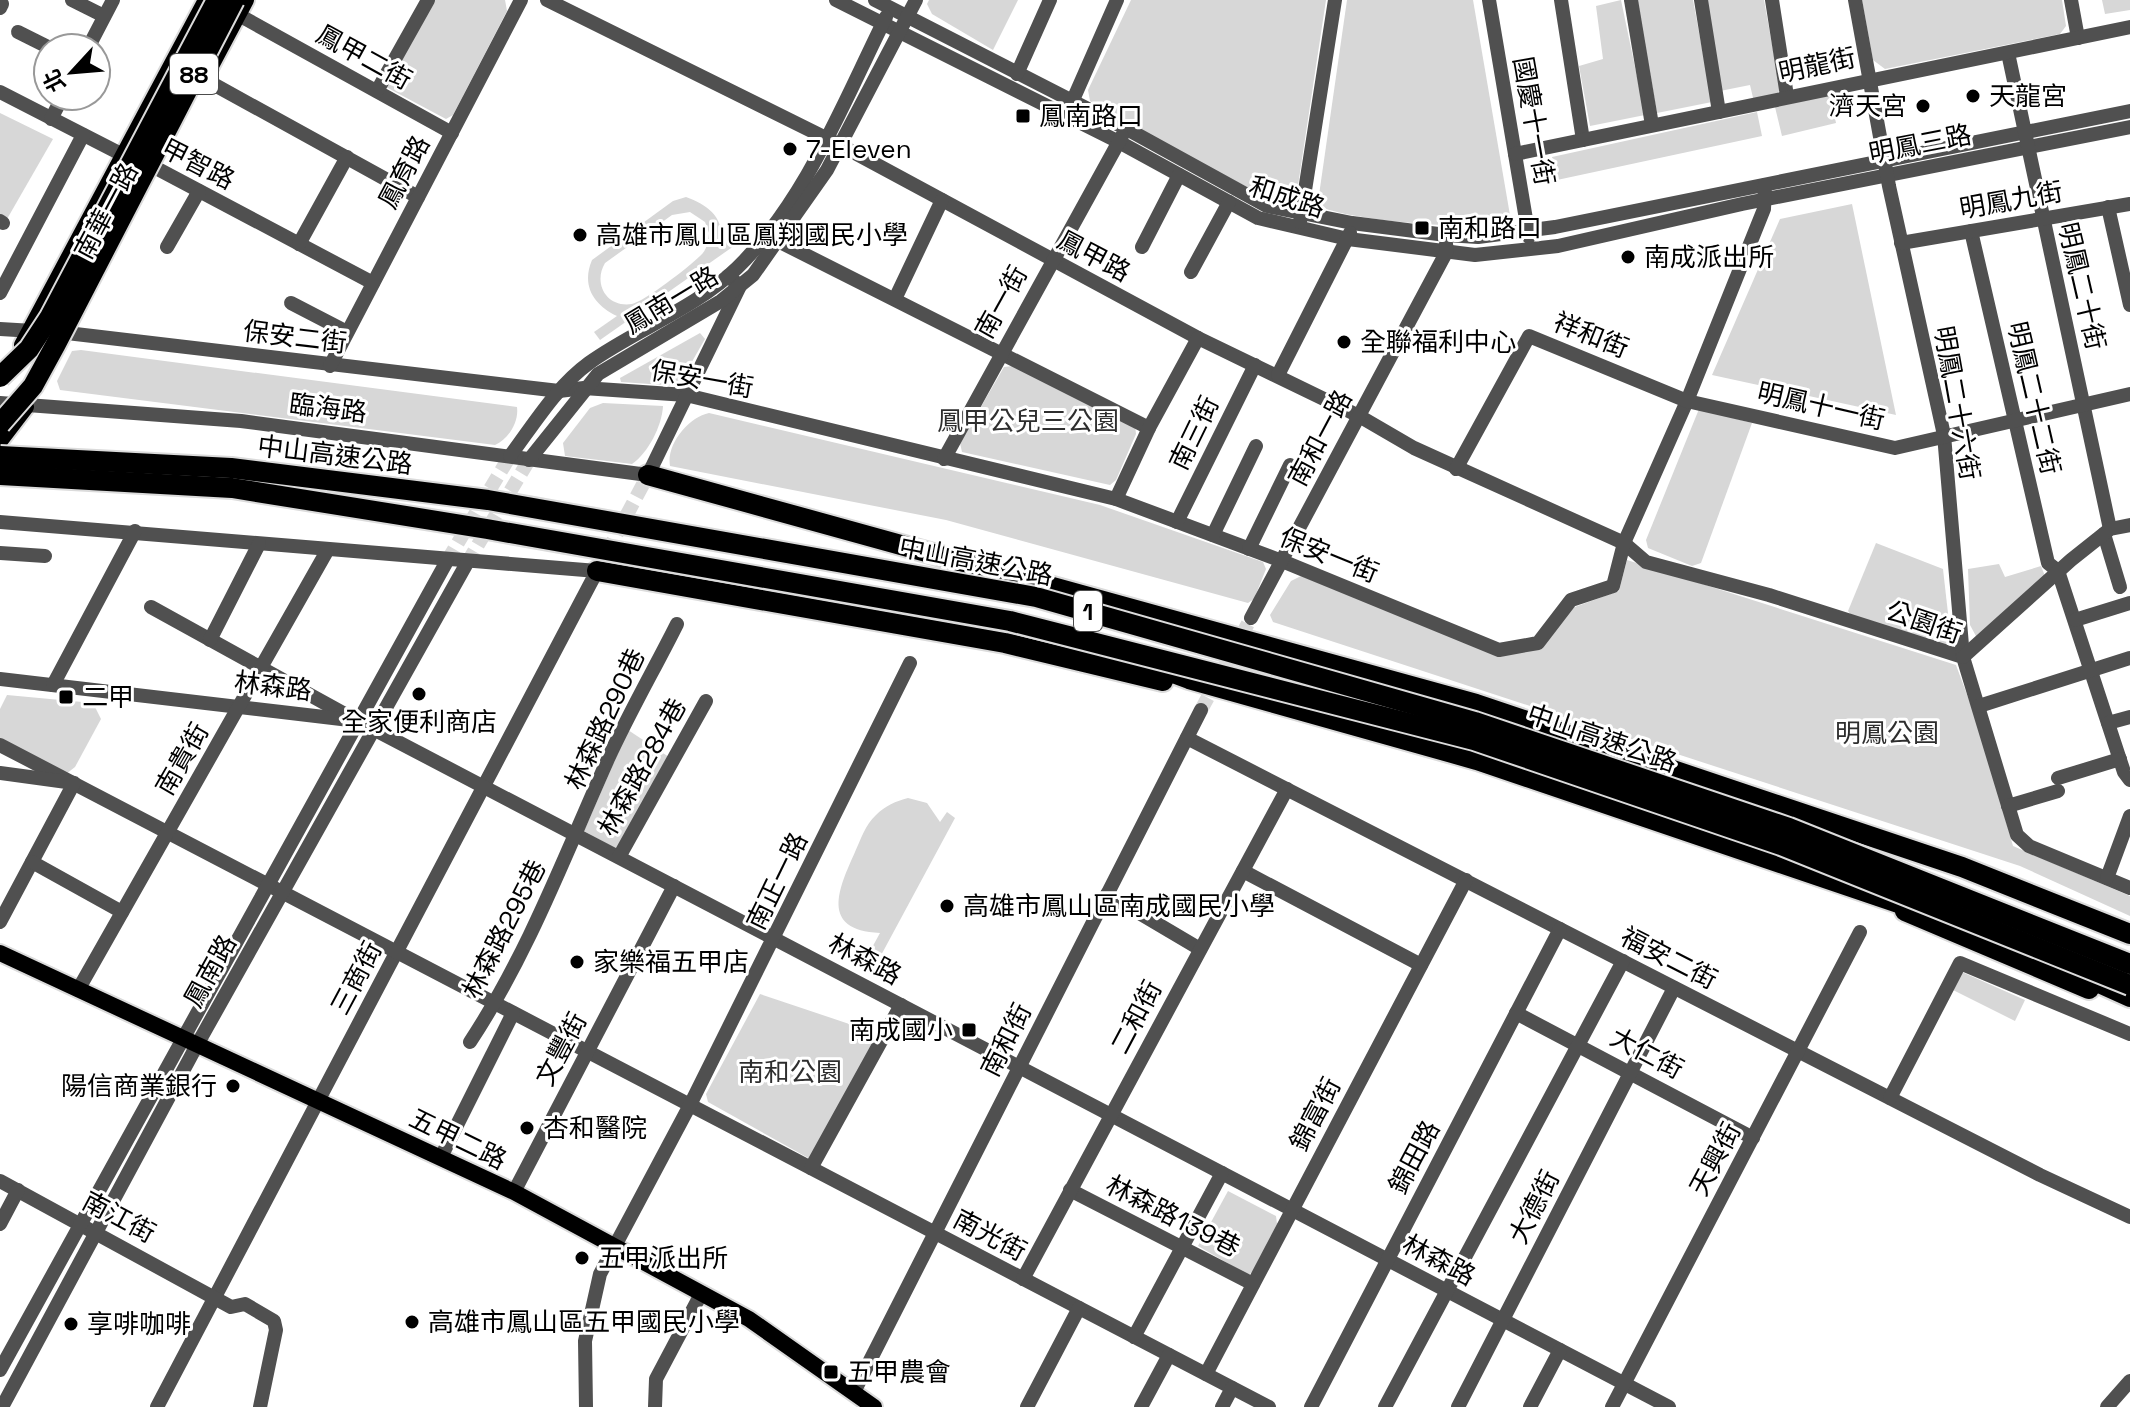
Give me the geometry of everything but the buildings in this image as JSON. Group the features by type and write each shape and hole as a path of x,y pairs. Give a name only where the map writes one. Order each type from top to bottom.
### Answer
{"highway":[{"name":"88","path":"151,153 217,0"},
{"name":"88","path":"151,153 239,5"},
{"path":"0,377 29,349 151,153"},
{"path":"0,424 33,386 151,153"},
{"name":"中山高速公路","path":"0,456 231,468 488,500 1036,597 1475,722 1774,823 2130,964"},
{"name":"中山高速公路","path":"0,475 232,488 487,529 1010,621 1073,636 1474,740 1781,845 2130,985"},
{"path":"648,475 1476,704 1962,867 2130,934"},
{"path":"597,571 1005,643 1477,760"},
{"path":"1103,615 1160,622 1476,704"},
{"path":"1073,636 1189,679 1477,760 1901,904 2021,949 2130,997"},
{"path":"1757,797 1827,829 1981,884 2130,945"},
{"path":"1858,890 2130,1006"}],"main road":[{"name":"南華一路","path":"0,387 121,154 208,0"},
{"name":"南華一路","path":"0,441 29,403 67,333 151,153 204,79 239,5"},
{"name":"五甲二路","path":"0,953 514,1192 749,1319 874,1407"}],"street":[{"path":"72,0 104,16"},
{"path":"96,32 113,0"},
{"name":"鳳甲二街","path":"208,0 239,5 377,91 452,133"},
{"path":"377,91 428,0"},
{"name":"鳳育路","path":"330,366 521,0"},
{"name":"鳳甲路","path":"547,0 842,146 1198,338 1359,416 1456,469 1624,543"},
{"name":"和成路","path":"836,0 1066,117 1123,136 1267,206 1303,214 1352,223 1478,237 1766,192"},
{"name":"和成路","path":"875,0 893,4 907,17 1073,102 1179,175 1258,218 1298,230 1475,255 1529,250 1766,192"},
{"name":"鳳南一路","path":"529,460 584,388 615,361 740,286 780,242 842,146 916,0"},
{"path":"1017,74 1050,0"},
{"path":"1066,117 1117,0"},
{"path":"1298,230 1335,0"},
{"name":"國慶十一街","path":"1489,0 1529,250"},
{"path":"1561,0 1583,140"},
{"path":"1631,0 1652,125"},
{"path":"1701,0 1719,112"},
{"path":"1772,0 1787,96"},
{"name":"明鳳二十六街","path":"1855,0 1885,167 1944,435 1963,657"},
{"path":"2071,0 2078,38"},
{"name":"鳳南一路","path":"510,456 559,391 586,365 728,276 775,222 826,138 893,4"},
{"name":"明龍街","path":"1515,154 2130,27"},
{"path":"18,32 32,39"},
{"name":"明鳳二十街","path":"2008,53 2120,587"},
{"path":"204,79 418,197"},
{"name":"甲智路","path":"0,92 121,154 151,153 199,191 373,283"},
{"name":"明鳳三路","path":"2026,140 2130,111"},
{"path":"51,119 55,112"},
{"name":"明鳳三路","path":"1766,192 2026,140 2130,127"},
{"path":"0,293 83,135"},
{"name":"南一街","path":"944,459 1000,352 1123,136"},
{"path":"299,244 347,157"},
{"path":"1142,247 1179,175"},
{"path":"167,247 199,191"},
{"name":"保安一街","path":"584,388 686,395 1116,499 1282,561 1499,650 1538,643 1571,600 1613,586 1624,543 1687,401 1766,192"},
{"path":"895,299 942,200"},
{"path":"1191,272 1229,202"},
{"name":"明鳳九街","path":"1901,243 2130,204"},
{"path":"2108,207 2130,305"},
{"path":"1278,375 1348,239 1352,223"},
{"name":"明鳳二十二街","path":"1971,231 2048,563 2058,571 2120,759 2130,780"},
{"path":"1446,235 1447,251"},
{"path":"780,242 1149,428"},
{"name":"南和一路","path":"1251,618 1447,251"},
{"path":"648,475 740,286 728,276"},
{"path":"291,303 347,332"},
{"name":"保安二街","path":"0,329 67,333 559,391 584,388"},
{"name":"祥和街","path":"1456,469 1529,336 1687,401"},
{"path":"1116,499 1149,428 1198,338"},
{"name":"南三街","path":"1177,522 1255,365"},
{"name":"明鳳十一街","path":"1687,401 1895,448 2130,394"},
{"name":"臨海路","path":"0,403 241,421 648,475"},
{"path":"1213,535 1256,446"},
{"path":"1249,549 1290,465"},
{"path":"0,522 135,531 467,563 597,571"},
{"path":"1963,657 2107,531 2130,525"},
{"path":"53,685 135,531"},
{"name":"公園街","path":"1624,543 1646,562 1769,595 1963,657 2008,806 2023,842 2130,888"},
{"path":"210,640 259,544"},
{"name":"南貴街","path":"78,990 327,551"},
{"path":"0,553 45,556"},
{"name":"鳳南路","path":"2,1406 95,1232 267,885 447,561"},
{"name":"鳳南路","path":"0,1370 80,1223 281,892 467,563"},
{"name":"三商街","path":"157,1407 597,571"},
{"path":"2075,620 2130,603"},
{"path":"151,607 358,721"},
{"name":"林森路290巷","path":"578,836 609,758 677,624"},
{"path":"1979,706 2130,658"},
{"name":"南正一路","path":"586,1407 585,1341 600,1274 775,939 910,663"},
{"name":"林森路","path":"0,679 358,721 1669,1407"},
{"name":"林森路284巷","path":"619,857 706,701"},
{"name":"南和街","path":"854,1392 1201,710"},
{"path":"2108,723 2130,717"},
{"name":"福安二街","path":"1187,738 1890,1098 2130,1217"},
{"name":"南光街","path":"0,745 1269,1407"},
{"path":"2008,806 2120,759"},
{"path":"0,773 74,783 0,922"},
{"name":"二和街","path":"1023,1279 1287,789"},
{"path":"2107,878 2130,816"},
{"name":"林森路295巷","path":"470,1042 495,1004 578,836"},
{"path":"32,862 122,912"},
{"path":"1243,871 1421,965"},
{"name":"錦富街","path":"1206,1374 1466,880"},
{"name":"文豐街","path":"514,1192 674,886"},
{"path":"1107,894 1202,946"},
{"name":"錦田路","path":"1311,1407 1560,929"},
{"name":"天興街","path":"1612,1407 1860,932"},
{"path":"1385,1407 1623,961"},
{"path":"1890,1098 1960,963 2130,1034"},
{"name":"大德街","path":"1458,1407 1674,988"},
{"path":"811,1168 901,1005"},
{"path":"441,1157 513,1013"},
{"name":"大仁街","path":"1516,1013 1753,1138"},
{"path":"1134,1337 1222,1173"},
{"name":"南江街","path":"0,1181 235,1308 245,1304 276,1325 260,1407"},
{"path":"0,1224 18,1190"},
{"name":"林森路139巷","path":"1070,1190 1253,1284"},
{"path":"655,1407 656,1379 701,1294"},
{"path":"1027,1407 1079,1308"},
{"path":"1530,1407 1560,1350"},
{"path":"1141,1407 1169,1355"},
{"path":"2107,1407 2130,1381"},
{"path":"1222,1407 1232,1388"}],"green space":[{"path":"433,0 505,0 507,11 453,115 446,119 386,87"},
{"path":"929,0 1018,0 993,50 932,14 927,4"},
{"path":"1131,0 1326,0 1297,192 1287,200 1272,200 1103,112 1090,101 1088,90"},
{"path":"1347,0 1473,0 1511,221 1474,226 1416,223 1359,216 1322,207 1319,195"},
{"path":"1621,0 1645,115 1590,126 1579,66 1603,59 1596,6"},
{"path":"1637,0 1693,0 1712,102 1657,113"},
{"path":"1705,0 1764,0 1780,89 1777,95 1754,102 1750,85 1720,91"},
{"path":"1862,0 2062,0 2066,26 2060,34 1885,69 1873,60"},
{"path":"2102,0 2130,0 2130,10 2105,14"},
{"path":"1830,95 1836,123 1782,136 1775,107"},
{"path":"1757,112 1762,136 1557,180 1552,157"},
{"path":"0,113 53,139 3,226 0,225"},
{"path":"686,197 700,204 716,217 722,239 733,232 741,241 600,340 594,332 617,316 602,306 592,294 588,278 592,260 673,201","holes":["690,212 705,222 709,233 704,251 687,268 656,290 632,304 615,302 604,292 600,278 605,263 672,215"]},
{"path":"1852,204 1896,415 1712,375 1780,219"},
{"path":"700,333 705,339 678,386 621,382 620,378"},
{"path":"72,351 517,407 517,413 512,430 495,445 60,390 57,381"},
{"name":"鳳甲公兒三公園","path":"1013,366 1135,425 1136,434 1116,480 1110,485 962,452 960,443 1004,367"},
{"path":"603,403 663,406 653,438 632,464 565,456 563,443 590,408"},
{"path":"1699,409 1752,423 1701,563 1692,566 1648,548 1646,540"},
{"path":"709,413 1100,505 1263,562 1266,569 1254,599 1248,603 946,520 670,466 672,449 680,433 694,420"},
{"path":"1876,543 1943,569 1951,640 1944,650 1854,619 1848,611"},
{"name":"明鳳公園","path":"1627,560 1956,665 1979,727 2013,846 2130,896 2130,916 2020,866 1273,622 1270,615 1291,581 1301,576 1510,654 1541,645 1572,608 1619,591"},
{"path":"1999,564 2005,577 2041,566 2045,576 1977,638 1970,625 1968,569"},
{"path":"7,695 93,703 101,719 75,767 66,774 0,740 0,709"},
{"path":"628,730 669,757 618,850 584,831"},
{"path":"908,798 927,803 940,822 947,812 955,818 879,959 869,953 880,933 848,924 841,916 840,893 869,823 887,806"},
{"path":"1962,972 2025,1000 2015,1021 1953,990"},
{"name":"南和公園","path":"760,994 882,1035 810,1159 708,1102 706,1094"},
{"path":"1228,1191 1276,1216 1277,1224 1254,1271 1248,1275 1198,1246"}],"tunnel":[{"path":"447,561 510,456"},
{"path":"467,563 529,460"},
{"path":"597,571 648,475"},
{"path":"1201,710 1251,618"}],"place":[{"name":"天龍宮","path":"1973,96"},
{"name":"濟天宮","path":"1923,106"},
{"name":"鳳南路口","path":"1023,116"},
{"name":"7-Eleven","path":"790,149"},
{"name":"南和路口","path":"1422,228"},
{"name":"高雄市鳳山區鳳翔國民小學","path":"580,235"},
{"name":"南成派出所","path":"1628,257"},
{"name":"全聯福利中心","path":"1344,342"},
{"name":"全家便利商店","path":"419,694"},
{"name":"二甲","path":"66,697"},
{"name":"高雄市鳳山區南成國民小學","path":"947,906"},
{"name":"家樂福五甲店","path":"577,962"},
{"name":"南成國小","path":"969,1030"},
{"name":"陽信商業銀行","path":"233,1086"},
{"name":"杏和醫院","path":"527,1128"},
{"name":"五甲派出所","path":"582,1258"},
{"name":"高雄市鳳山區五甲國民小學","path":"412,1322"},
{"name":"享啡咖啡","path":"71,1324"},
{"name":"五甲農會","path":"831,1372"}]}
